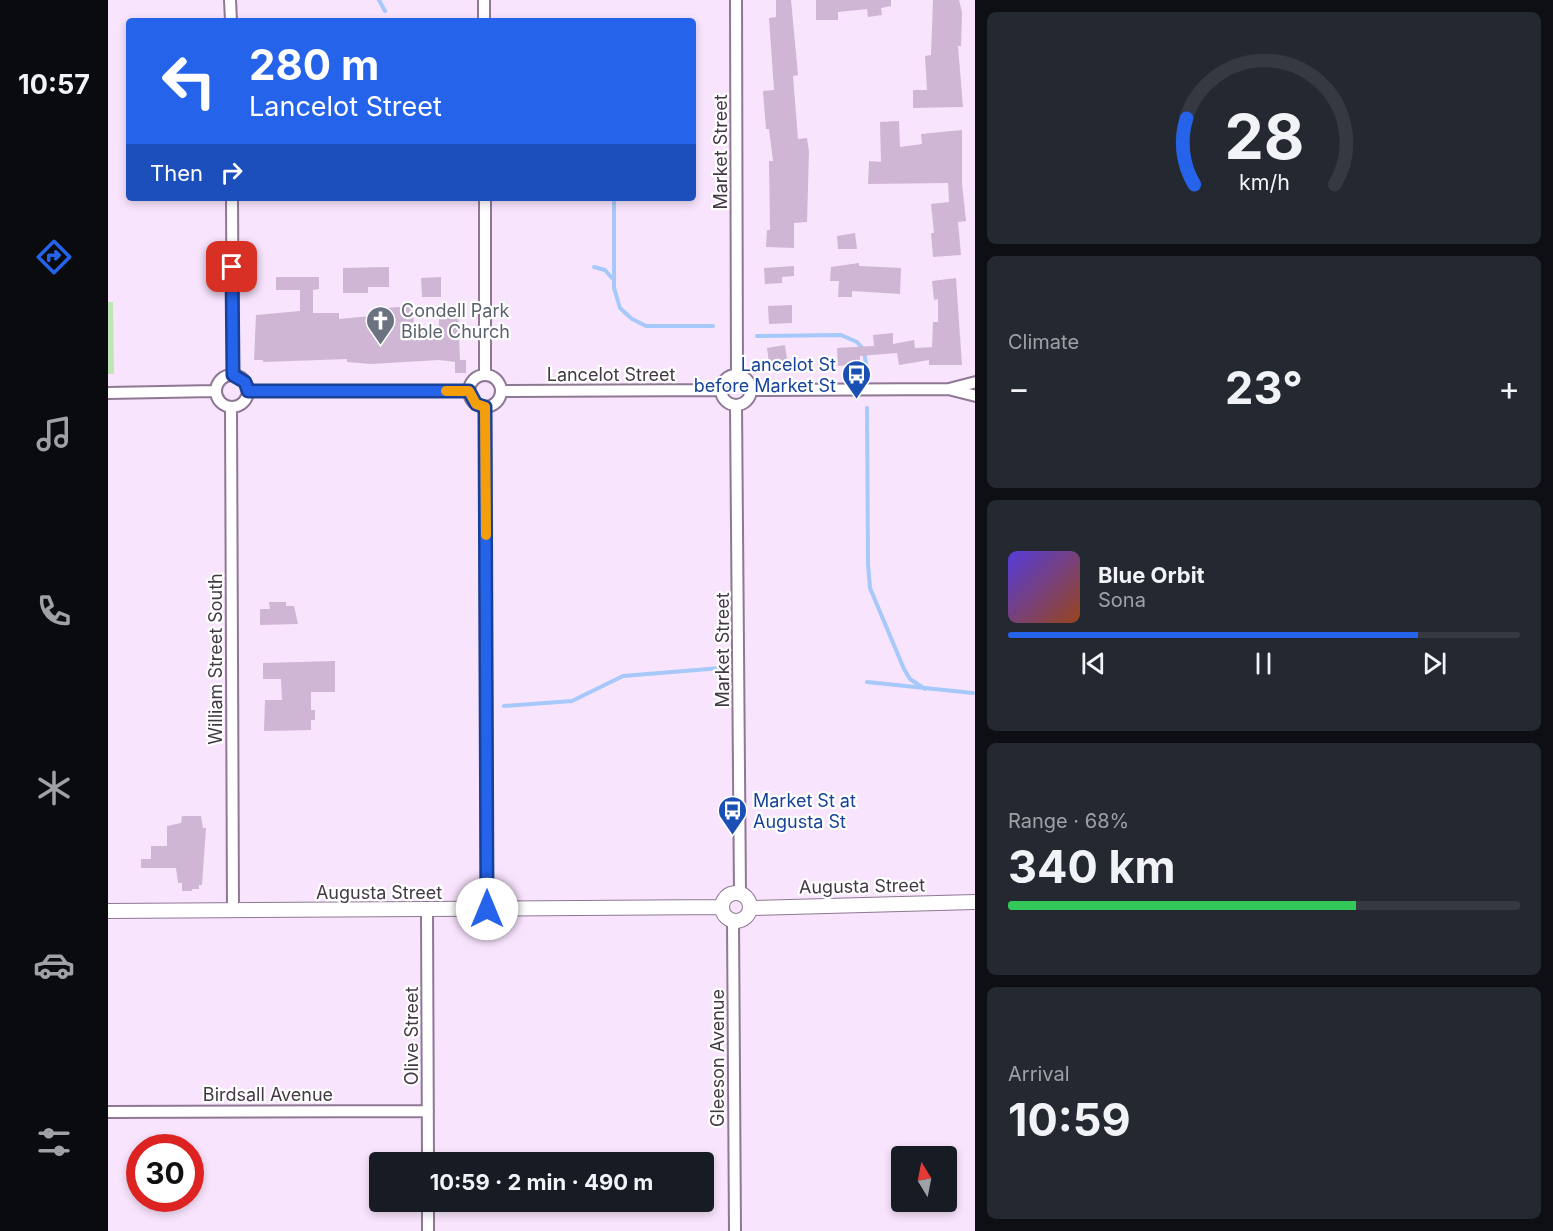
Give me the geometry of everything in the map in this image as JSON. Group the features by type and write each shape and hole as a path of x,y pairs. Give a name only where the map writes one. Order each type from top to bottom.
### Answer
{"street":[{"path":"230,0 231,18"},
{"path":"484,0 484,18"},
{"name":"Market Street","path":"736,0 737,375"},
{"path":"232,201 233,375"},
{"path":"485,201 485,374"},
{"path":"485,374 495,378 502,391 499,401 485,407 476,404 469,391 475,378 485,374"},
{"path":"233,375 245,382 248,391 241,405 231,408 218,401 215,391 223,377 233,375"},
{"path":"737,375 747,380 751,390 746,402 736,405 726,401 721,390 726,379 737,375"},
{"path":"751,390 949,389 975,382"},
{"path":"949,389 975,396"},
{"name":"Lancelot Street","path":"502,391 721,390"},
{"path":"108,393 215,391"},
{"path":"248,391 469,391"},
{"name":"Market Street","path":"736,405 740,894"},
{"path":"485,407 487,909"},
{"name":"William Street South","path":"231,408 233,910"},
{"path":"740,894 747,899 750,908 743,920 733,921 727,917 722,908 729,895 740,894"},
{"name":"Augusta Street","path":"750,908 975,902"},
{"name":"Augusta Street","path":"108,911 722,908"},
{"name":"Olive Street","path":"427,909 428,1152"},
{"name":"Gleeson Avenue","path":"733,921 735,1231"},
{"name":"Birdsall Avenue","path":"108,1112 428,1111"},
{"path":"428,1212 428,1231"}],"green space":[{"path":"108,302 113,302 114,374 108,374"}],"building":[{"path":"776,0 791,0 798,75 793,76 798,139 807,138 809,152 807,222 794,223 794,248 766,247 767,230 770,230 769,161 773,161 769,129 766,129 763,91 774,90 769,18 776,17"},
{"path":"816,0 891,0 891,6 881,8 882,15 868,17 867,9 838,12 838,20 816,20"},
{"path":"933,0 959,0 962,12 961,46 958,46 963,107 913,108 913,90 927,90 925,56 931,55"},
{"path":"899,121 900,147 922,144 921,134 962,130 962,184 966,221 958,222 961,255 933,257 931,233 934,233 931,204 949,202 948,183 868,184 869,161 881,162 880,122"},
{"path":"855,233 857,249 838,249 837,236"},
{"path":"859,263 859,266 901,268 900,294 852,291 852,297 838,297 839,281 830,281 831,267"},
{"path":"794,266 794,276 782,277 782,283 765,284 764,268"},
{"path":"389,267 389,287 368,287 368,293 343,293 343,268"},
{"path":"276,277 319,277 319,289 313,290 313,313 339,313 339,319 371,316 371,309 413,306 414,329 439,330 439,309 458,310 460,360 466,360 466,373 455,373 455,362 439,360 371,364 347,362 347,359 263,362 263,360 254,360 256,315 300,311 300,290 276,290"},
{"path":"441,277 441,297 422,297 421,278"},
{"path":"956,278 962,365 929,365 929,360 899,365 897,353 860,356 860,364 838,366 837,348 874,346 873,335 893,333 893,344 914,340 915,348 932,347 933,322 938,322 938,299 934,300 932,281"},
{"path":"792,305 792,323 769,324 768,306"},
{"path":"785,345 788,367 770,370 767,348"},
{"path":"269,602 286,602 286,606 294,606 298,624 260,625 260,609 270,609"},
{"path":"335,661 335,692 311,692 311,710 315,710 315,720 311,720 311,730 264,731 265,700 282,700 281,679 263,679 263,663"},
{"path":"182,816 201,816 203,828 206,828 202,885 199,885 199,889 192,889 192,891 182,891 182,883 178,883 176,868 141,868 141,859 151,859 151,846 167,846 167,826 181,823"}],"waterway":[{"path":"379,0 385,11"},
{"path":"614,201 614,288 620,308 632,319 646,326 713,326"},
{"path":"594,267 605,270 612,278"},
{"path":"757,336 841,335 857,342 864,350 867,372"},
{"path":"867,408 870,588 904,669 910,679 925,689"},
{"path":"504,706 572,701 623,676 721,668"},
{"path":"867,682 973,693"}],"slow traffic":[{"path":"446,391 469,391 472,401 485,407 486,535"}],"place":[{"name":"Condell Park Bible Church","path":"380,346"},
{"name":"Lancelot St before Market St","path":"857,400"},
{"name":"Market St at Augusta St","path":"732,836"}],"route":[{"path":"232,267 233,375 242,378 248,386 248,391 469,391 472,401 485,407 487,909"}]}
